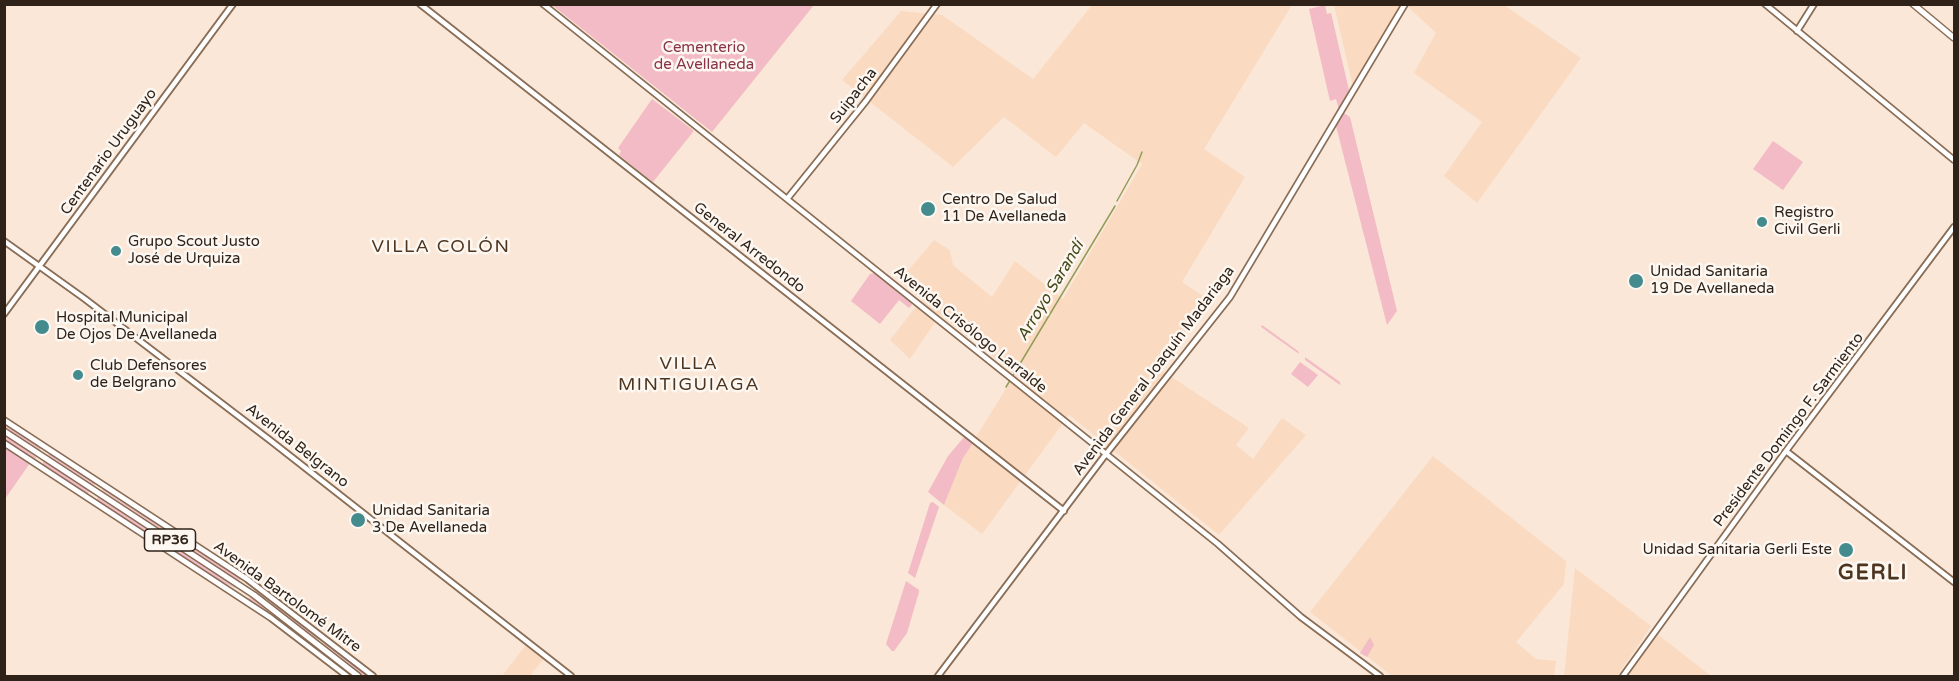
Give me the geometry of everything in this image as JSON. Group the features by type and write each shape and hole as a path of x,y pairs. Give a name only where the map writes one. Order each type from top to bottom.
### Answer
{"main road":[{"path":"1913,4 1954,38"},
{"name":"Avenida Bartolomé Mitre","path":"4,431 254,595 358,676"}],"street":[{"name":"Centenario Uruguayo","path":"4,314 233,4"},
{"name":"General Arredondo","path":"420,4 1064,511"},
{"name":"Avenida Crisólogo Larralde","path":"543,4 1226,551 1301,617 1380,676"},
{"name":"Suipacha","path":"787,199 866,101 937,4"},
{"name":"Avenida General Joaquín Madariaga","path":"938,676 1106,454 1230,297 1405,4"},
{"path":"1765,4 1954,160"},
{"path":"1797,31 1814,4"},
{"name":"Presidente Domingo F. Sarmiento","path":"1623,676 1786,451 1954,227"},
{"name":"Avenida Belgrano","path":"4,241 284,451 571,676"},
{"name":"Avenida Bartolomé Mitre","path":"4,420 248,579 373,676"},
{"name":"Avenida Bartolomé Mitre","path":"4,443 271,618 347,676"},
{"path":"1786,451 1954,582"}],"shaded area":[{"path":"1092,5 1292,5 1204,149 1245,177 1182,282 1212,302 1155,366 1249,428 1236,445 1253,459 1282,418 1306,435 1219,535 1069,415 982,534 944,505 963,458 1015,374 940,315 910,359 890,340 922,299 899,281 934,240 950,250 953,265 992,297 1015,261 1063,299 1142,164 1084,123 1056,157 1004,117 953,167 842,80 901,11 942,15 1033,79"},
{"path":"1334,5 1504,5 1581,58 1477,203 1444,176 1482,122 1414,73 1436,33 1407,6 1354,91"},
{"path":"1433,456 1566,561 1564,584 1516,642 1536,659 1556,661 1554,676 1392,676 1310,612"},
{"path":"1575,568 1651,626 1617,676 1564,676"},
{"path":"1656,633 1711,676 1624,676"},
{"path":"526,645 544,658 530,676 502,676"}],"green space":[{"name":"Cementerio de Avellaneda","path":"552,5 814,5 712,132"},
{"path":"1325,5 1327,14 1331,13 1349,90 1339,110 1336,99 1330,101 1309,9"},
{"path":"652,99 693,130 653,182 619,155 621,151 618,148"},
{"path":"1344,113 1350,117 1397,311 1387,325 1336,126"},
{"path":"1773,141 1803,162 1783,190 1753,169"},
{"path":"875,273 912,305 909,308 899,300 880,324 851,301 870,274"},
{"path":"1262,325 1298,351 1299,354 1261,327"},
{"path":"1305,357 1340,382 1340,385 1305,360"},
{"path":"1300,362 1318,375 1308,387 1291,374"},
{"path":"4,423 41,447 40,450 5,427"},
{"path":"5,435 36,457 35,460 5,440"},
{"path":"965,436 973,443 963,458 944,505 928,492 948,456"},
{"path":"5,447 30,463 5,499"},
{"path":"50,453 95,483 95,484 48,455"},
{"path":"44,461 89,491 88,495 42,465"},
{"path":"103,488 241,578 239,581 102,490"},
{"path":"98,497 235,588 215,578 96,500"},
{"path":"933,502 939,507 915,578 908,573 930,503"},
{"path":"906,581 919,592 907,633 892,651 886,644"},
{"path":"255,588 319,636 317,639 254,591"},
{"path":"250,597 313,644 311,646 248,599"},
{"path":"1370,637 1374,645 1367,657 1360,653"},
{"path":"326,642 369,676 364,676 324,644"}],"waterway":[{"name":"Arroyo Sarandí","path":"1117,201 1142,152"},
{"name":"Arroyo Sarandí","path":"1006,387 1115,206"}],"place":[{"name":"Centro De Salud 11 De Avellaneda","path":"928,209"},
{"name":"Registro Civil Gerli","path":"1762,222"},
{"name":"Grupo Scout Justo José de Urquiza","path":"116,251"},
{"name":"Unidad Sanitaria 19 De Avellaneda","path":"1636,281"},
{"name":"Hospital Municipal De Ojos De Avellaneda","path":"42,327"},
{"name":"Club Defensores de Belgrano","path":"78,375"},
{"name":"Unidad Sanitaria 3 De Avellaneda","path":"358,520"},
{"name":"Unidad Sanitaria Gerli Este","path":"1846,550"}],"district":[{"name":"VILLA COLÓN","path":"441,247"},
{"name":"VILLA MINTIGUIAGA","path":"689,374"},
{"name":"GERLI","path":"1873,573"}]}
